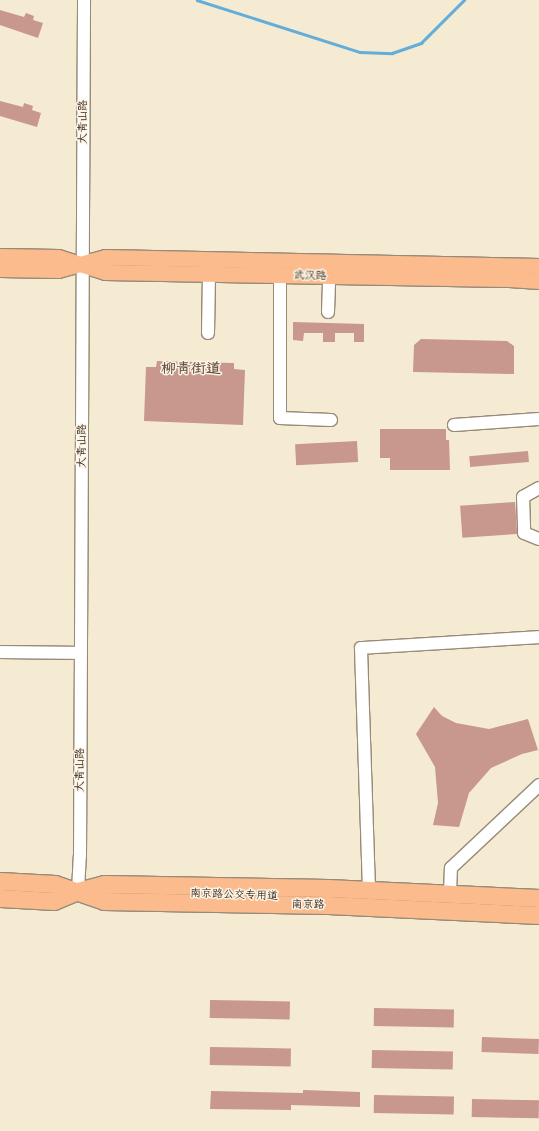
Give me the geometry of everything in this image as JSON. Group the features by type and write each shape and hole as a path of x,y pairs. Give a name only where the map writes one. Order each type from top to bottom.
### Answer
{"highway":[{"name":"南京路","path":"0,881 55,884 104,901 328,905 539,915"},
{"name":"南京路","path":"0,898 54,901 78,891 104,884 369,890 539,898"},
{"path":"521,897 539,892"}],"main road":[{"path":"516,266 539,254"},
{"name":"武汉路","path":"0,256 58,257 105,272 508,279 539,281"},
{"name":"武汉路","path":"0,269 58,270 83,264 105,256 539,266"},
{"path":"508,279 534,288 539,292"}],"street":[{"name":"大青山路","path":"78,891 81,653 84,0"},
{"path":"208,333 209,274"},
{"path":"280,275 280,418 330,420"},
{"path":"328,312 329,276"},
{"path":"454,425 539,419"},
{"path":"539,488 523,497 524,533 539,538"},
{"path":"369,890 361,648 539,637"},
{"path":"0,652 81,653"},
{"path":"450,894 451,868 539,785"},
{"name":"南京路公交专用道","path":"0,889 320,898 539,907"}],"building":[{"path":"0,10 24,17 26,13 34,16 33,20 43,23 38,38 0,25"},
{"path":"0,101 23,107 24,103 33,106 32,110 41,113 37,127 0,116"},
{"path":"293,322 364,324 364,342 354,342 354,333 335,333 335,342 323,342 323,333 304,333 303,341 293,340"},
{"path":"421,339 507,341 514,346 514,374 413,372 414,345"},
{"path":"157,361 234,363 234,369 245,370 243,425 144,421 146,367 156,367"},
{"path":"380,429 446,429 446,440 449,440 450,470 390,470 390,458 380,458"},
{"path":"357,441 358,462 296,465 295,444"},
{"path":"528,451 529,462 470,467 469,456"},
{"path":"515,502 517,534 462,538 460,506"},
{"path":"434,707 442,716 456,723 489,729 528,719 538,750 522,754 491,768 469,793 459,827 433,825 438,803 435,767 416,734"},
{"path":"210,1000 290,1001 290,1019 210,1018"},
{"path":"374,1008 454,1009 454,1027 374,1026"},
{"path":"482,1037 539,1039 538,1054 481,1052"},
{"path":"210,1047 291,1048 291,1066 210,1065"},
{"path":"372,1050 453,1051 453,1069 372,1068"},
{"path":"303,1090 360,1092 360,1107 291,1105 291,1110 210,1109 211,1091 303,1093"},
{"path":"374,1095 454,1096 454,1114 374,1113"},
{"path":"472,1099 539,1100 539,1118 472,1117"}],"waterway":[{"path":"197,0 360,52 392,53 421,43 464,0"}],"district":[{"name":"柳青街道","path":"191,369"}]}
